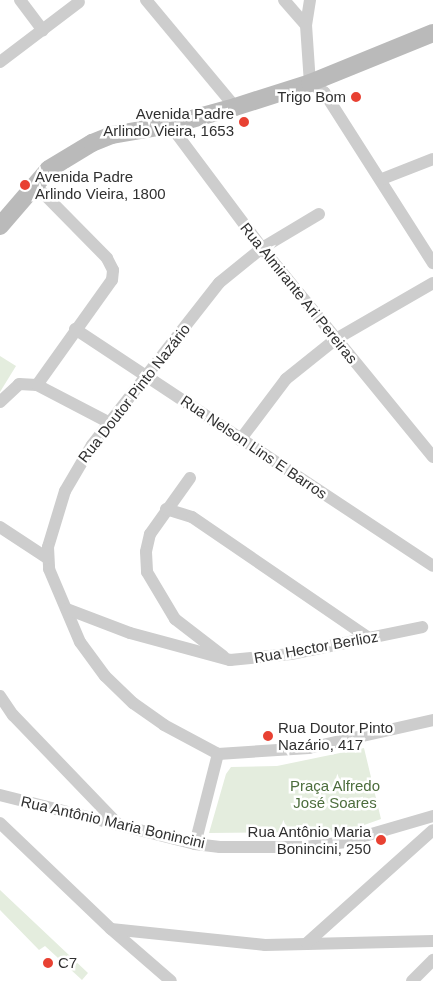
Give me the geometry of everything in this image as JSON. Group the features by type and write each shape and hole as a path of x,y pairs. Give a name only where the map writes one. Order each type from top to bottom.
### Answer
{"main road":[{"path":"0,226 49,170 92,143 112,135 170,125 235,108 310,83 433,33"}],"street":[{"path":"20,0 43,30"},
{"path":"146,0 235,108"},
{"path":"284,0 306,25"},
{"path":"310,0 306,25 310,83 324,92 382,179 433,263"},
{"path":"0,62 79,2"},
{"name":"Rua Almirante Ari Pereiras","path":"170,125 262,248 433,457"},
{"path":"382,179 433,160"},
{"path":"35,185 108,258 113,270 109,287 75,329 37,385"},
{"name":"Rua Doutor Pinto Nazário","path":"47,558 72,476 110,423 219,283 262,248 318,214"},
{"path":"240,440 276,388 336,339 433,283"},
{"name":"Rua Nelson Lins E Barros","path":"75,329 433,566"},
{"path":"0,402 19,384 37,385 110,423"},
{"path":"190,478 166,509 150,534 146,552 147,572 175,620 230,660"},
{"path":"166,509 192,517 367,637"},
{"path":"0,527 47,558 57,590 90,658 126,697 171,730 218,754 309,748 433,720"},
{"name":"Rua Hector Berlioz","path":"67,609 130,633 230,660 291,654 422,627"},
{"path":"0,696 13,716 118,824"},
{"path":"195,844 218,754"},
{"name":"Rua Antônio Maria Bonincini","path":"0,795 195,844 305,847 344,842 433,816"},
{"path":"0,823 111,929 171,981"},
{"path":"390,830 409,834 410,851"},
{"path":"307,943 433,830"},
{"path":"111,929 220,942 286,946 307,943 433,941"},
{"path":"412,981 433,960"}],"green space":[{"path":"0,356 16,366 0,392"},
{"name":"Praça Alfredo José Soares","path":"364,748 381,819 353,829 326,832 209,833 226,774 231,767 277,766"},
{"path":"0,890 88,973 82,980 45,946 39,950 0,910"}],"place":[{"name":"Trigo Bom","path":"356,97"},
{"name":"Avenida Padre Arlindo Vieira, 1653","path":"244,122"},
{"name":"Avenida Padre Arlindo Vieira, 1800","path":"25,185"},
{"name":"Rua Doutor Pinto Nazário, 417","path":"268,736"},
{"name":"Rua Antônio Maria Bonincini, 250","path":"381,840"},
{"name":"C7","path":"48,963"}]}
